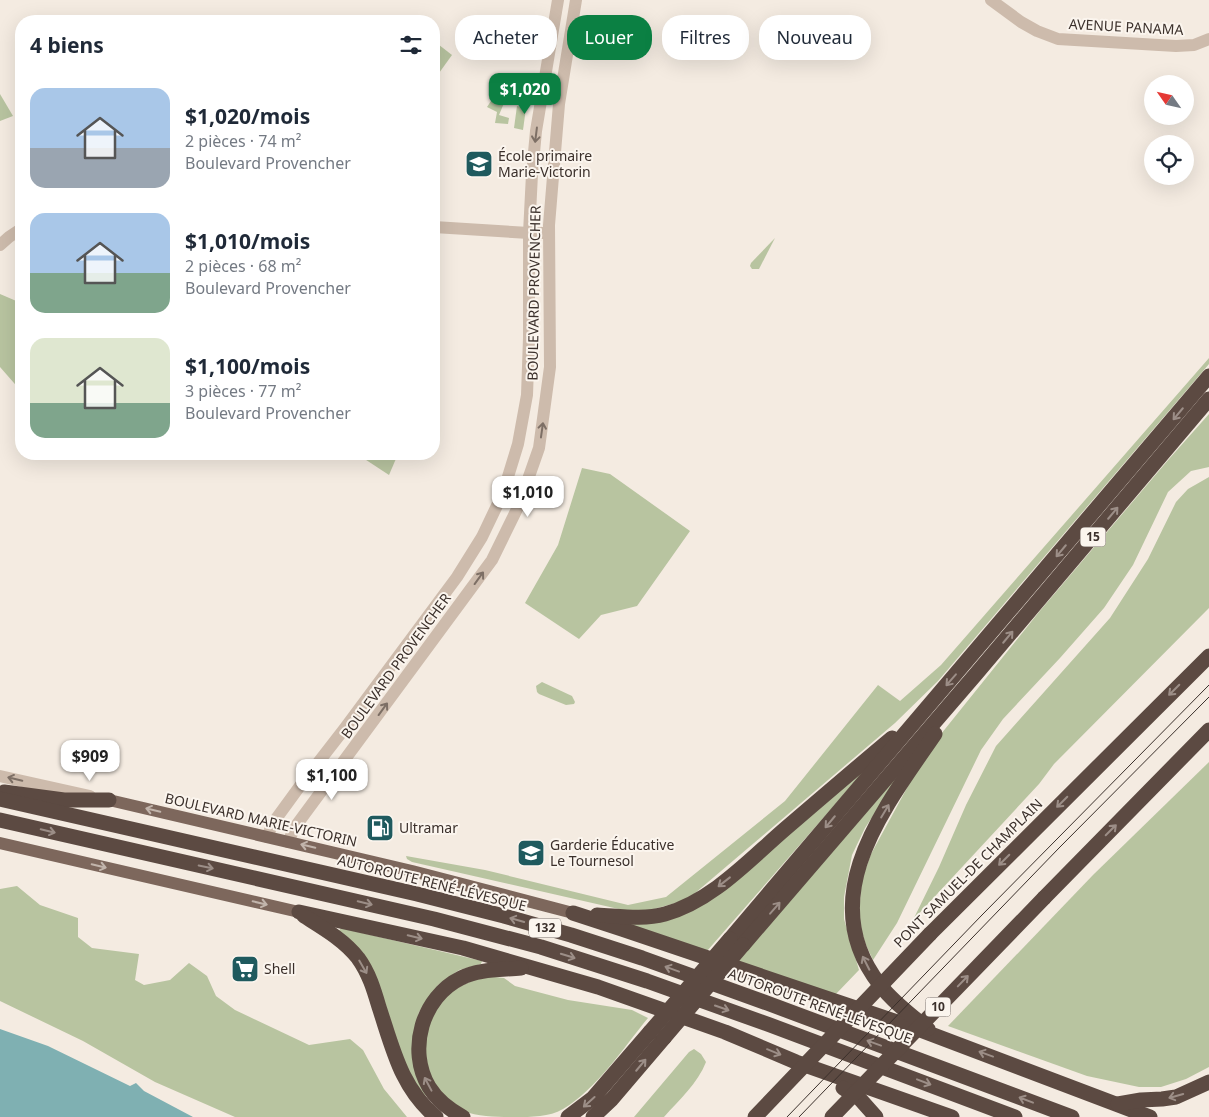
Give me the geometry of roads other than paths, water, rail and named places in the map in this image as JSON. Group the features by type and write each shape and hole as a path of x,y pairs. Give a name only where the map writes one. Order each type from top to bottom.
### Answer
{"highway":[{"path":"737,942 922,713 1209,376"},
{"name":"15","path":"976,674 1209,399"},
{"name":"PONT SAMUEL-DE CHAMPLAIN","path":"755,1117 874,992 1209,656"},
{"path":"568,1117 593,1098 657,1035 737,942 976,674"},
{"path":"934,1035 888,996 867,966 854,930 852,894 860,860 873,832 910,770 976,674"},
{"path":"573,913 648,917 672,912 695,902 730,877 922,713"},
{"name":"10","path":"832,1117 1076,864 1207,732"},
{"path":"0,792 64,800 109,800"},
{"name":"AUTOROUTE RENÉ-LÉVESQUE","path":"0,800 417,894 504,916 642,958 1072,1117"},
{"name":"132","path":"0,820 434,919 541,948 647,981 1015,1117"},
{"path":"299,912 414,936 530,967 639,1001 725,1032 796,1062 952,1117"},
{"path":"299,912 343,942 357,957 371,982 402,1075 414,1095 436,1117"},
{"path":"573,913 934,1035 1150,1117"},
{"path":"463,1117 437,1097 424,1076 419,1048 426,1016 434,1000 463,976 482,971 530,967"},
{"path":"594,1117 612,1099 657,1035"},
{"path":"796,1062 854,1094 876,1117"},
{"path":"1118,1104 1176,1097 1209,1082"}],"main road":[{"name":"BOULEVARD MARIE-VICTORIN","path":"109,800 479,887 573,913"},
{"path":"0,843 299,912"}],"street":[{"name":"BOULEVARD PROVENCHER","path":"267,837 274,822 300,786 457,577 482,537 504,492 518,444 527,396 529,233 532,174 541,101 558,0"},
{"name":"BOULEVARD PROVENCHER","path":"288,842 296,827 492,560 519,505 540,448 550,368 548,233 559,104 576,0"},
{"name":"AVENUE PANAMA","path":"991,0 1020,22 1058,39 1176,46 1194,45 1209,39"},
{"path":"541,101 559,104"},
{"path":"440,227 548,233"},
{"path":"0,245 15,233"},
{"name":"BOULEVARD MARIE-VICTORIN","path":"0,776 109,800"}],"water":[{"path":"0,1029 48,1046 130,1086 136,1083 144,1091 193,1117 0,1117"}],"tram line":[{"path":"787,1117 982,915 1209,685"},
{"path":"799,1117 1059,848 1209,697"}],"place":[{"name":"École primaire Marie-Victorin","path":"479,164"},
{"name":"Ultramar","path":"380,828"},
{"name":"Garderie Éducative Le Tournesol","path":"531,853"},
{"name":"Shell","path":"245,969"}]}
